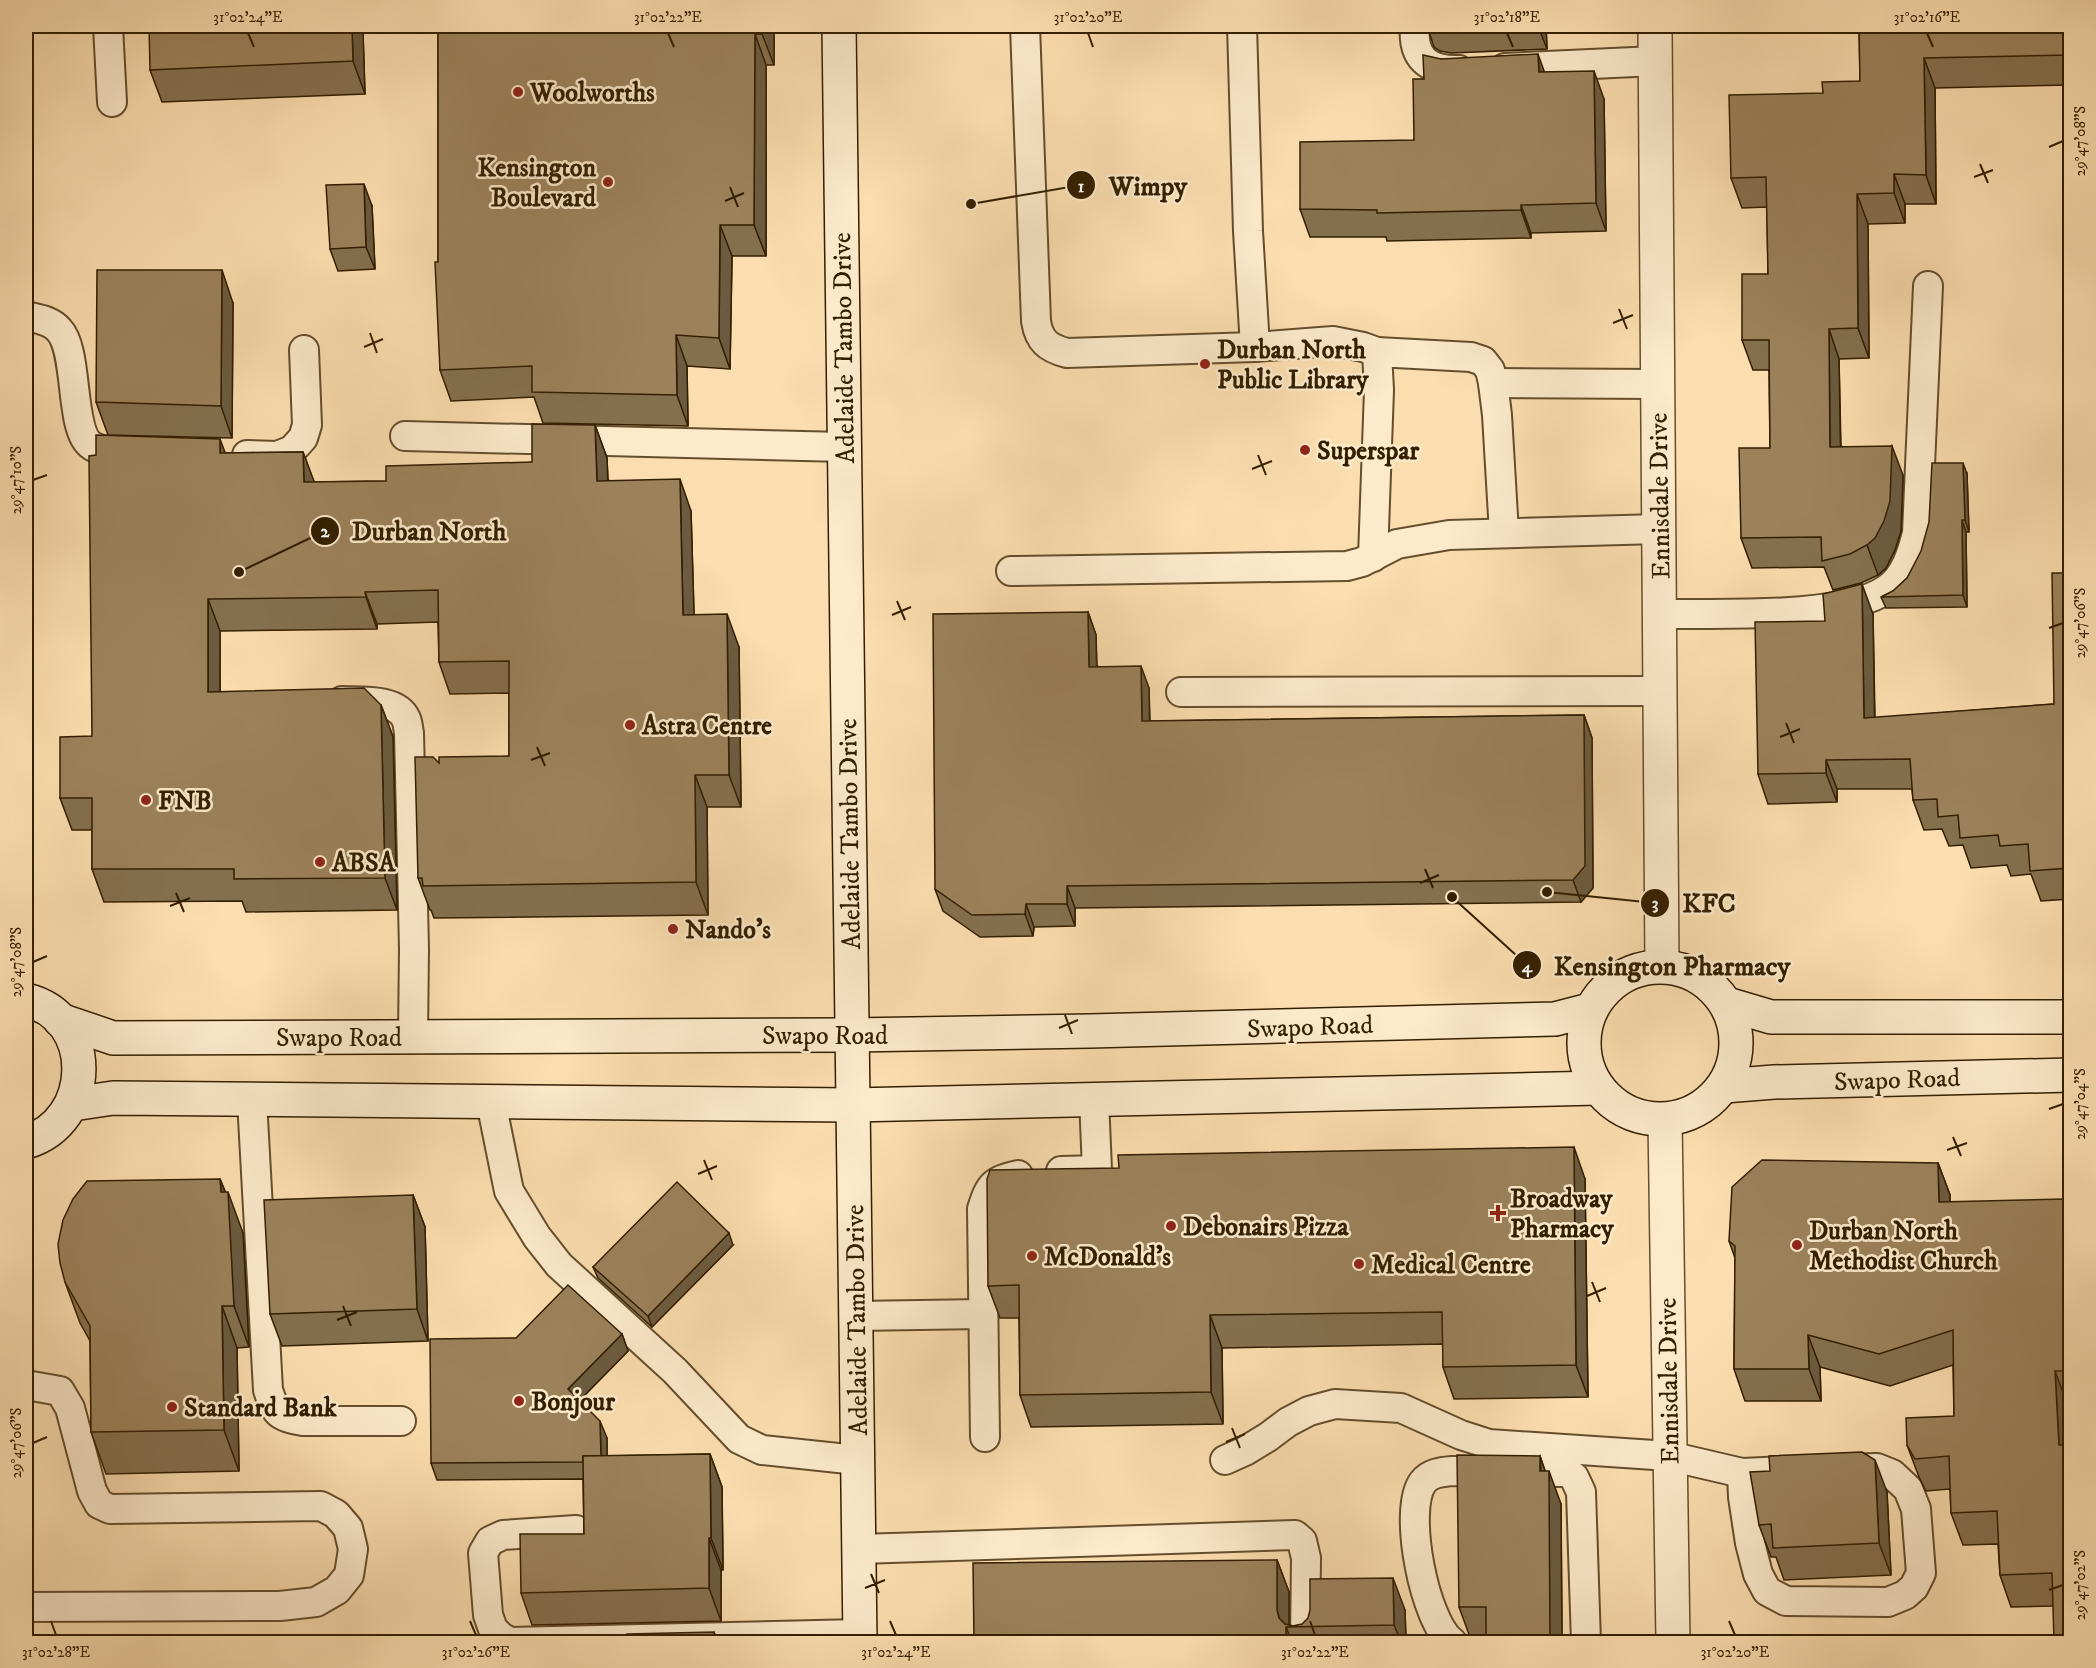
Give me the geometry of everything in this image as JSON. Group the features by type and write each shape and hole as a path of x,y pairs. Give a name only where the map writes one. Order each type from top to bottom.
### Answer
{"street":[{"name":"Adelaide Tambo Drive","path":"839,26 860,1638"},
{"name":"Ennisdale Drive","path":"1655,26 1662,966"},
{"path":"1662,966 1688,971 1710,984 1727,1004 1736,1031 1736,1060 1724,1086 1708,1103 1698,1109 1665,1120 1646,1119 1627,1112 1611,1102 1598,1088 1588,1070 1583,1050 1584,1029 1590,1010 1608,987 1634,971 1662,966"},
{"path":"26,1000 46,1009 60,1020 73,1039 79,1060 79,1082 73,1104 62,1119 46,1132 26,1142"},
{"path":"1727,1004 1771,1017 2070,1017"},
{"name":"Swapo Road","path":"60,1020 113,1038 852,1035 1555,1019 1590,1010"},
{"name":"Swapo Road","path":"1724,1086 1774,1082 2070,1074"},
{"path":"73,1104 113,1098 853,1105 1598,1088"},
{"name":"Ennisdale Drive","path":"1665,1120 1673,1642"}],"lane":[{"path":"108,26 112,102"},
{"path":"1025,26 1036,321 1038,335 1046,344 1054,350 1066,353 1255,347 1333,341 1377,352 1471,357 1483,362 1490,370 1493,383 1497,415 1503,533"},
{"path":"1242,26 1255,347"},
{"path":"1414,26 1418,51 1424,62 1437,69 1656,61"},
{"path":"1661,614 1788,612 1845,606 1869,600 1889,588 1901,575 1912,552 1917,533 1928,285"},
{"path":"26,316 48,321 59,329 66,340 77,408 84,437 91,447 105,451 162,453"},
{"path":"220,454 277,456 292,450 303,438 307,425 304,350"},
{"path":"1373,557 1379,390 1377,352"},
{"path":"1493,383 1658,384"},
{"path":"405,436 844,447"},
{"path":"1011,571 1347,566 1373,557 1397,544 1449,535 1659,530"},
{"path":"1181,692 1661,692"},
{"path":"316,700 385,704 399,709 406,719 409,733 414,949 413,1036"},
{"path":"985,1437 982,1209 987,1192 998,1180 1021,1174 1097,1170 1094,1099"},
{"path":"252,1100 268,1390 274,1409 287,1418 303,1421 401,1421"},
{"path":"490,1102 509,1191 537,1237 559,1265 675,1371 739,1439 762,1450 857,1460"},
{"path":"856,1316 982,1314"},
{"path":"26,1385 60,1391 70,1408 92,1491 99,1504 110,1509 321,1506 336,1514 348,1528 353,1549 349,1575 337,1590 316,1602 280,1606 26,1607"},
{"path":"1224,1460 1245,1451 1288,1422 1309,1411 1335,1404 1401,1408 1461,1435 1489,1444 1669,1456 1742,1473 1877,1468 1892,1473 1908,1489 1917,1509 1922,1574 1914,1587 1905,1595 1888,1602 1786,1600 1767,1591 1758,1574 1750,1543 1742,1473"},
{"path":"1452,1642 1445,1637 1434,1617 1420,1571 1415,1522 1416,1495 1423,1481 1433,1474 1452,1471 1567,1472 1574,1477 1581,1492 1586,1642"},
{"path":"576,1530 503,1535 490,1541 483,1553 488,1615 493,1629 501,1637 510,1641 860,1638"},
{"path":"859,1549 1295,1535 1302,1541 1306,1558 1305,1642"}],"building":[{"path":"149,26 352,26 353,61 150,70"},
{"name":"Kensington Boulevard","path":"438,26 762,26 762,34 755,34 754,225 720,225 719,338 676,335 677,395 532,392 532,366 440,370 435,262 438,262"},
{"path":"1859,26 2070,26 2070,55 1924,58 1926,175 1894,174 1894,193 1857,194 1858,328 1829,329 1830,447 1892,446 1890,501 1884,521 1875,538 1850,554 1822,561 1821,537 1741,538 1739,448 1770,448 1769,340 1742,340 1742,274 1768,274 1766,177 1731,178 1729,95 1823,93 1822,82 1860,81"},
{"path":"1538,54 1539,72 1594,71 1596,203 1521,205 1521,210 1377,213 1377,210 1300,209 1300,142 1414,140 1413,79 1424,79 1423,55 1441,59"},
{"path":"364,184 366,247 330,249 326,185"},
{"path":"97,270 222,270 221,406 96,402"},
{"path":"532,424 595,425 597,481 680,479 683,615 727,614 729,775 695,775 696,882 423,886 422,878 418,878 415,757 433,757 439,763 439,757 509,756 509,661 439,662 438,590 365,592 366,597 208,599 208,692 364,688 381,705 385,878 234,879 234,869 92,869 92,798 60,798 60,737 92,736 89,456 96,455 96,435 220,439 220,453 303,452 304,482 386,481 386,466 532,462"},
{"path":"1932,463 1963,463 1965,520 1962,520 1963,595 1881,597 1893,591 1907,578 1921,551 1929,522"},
{"path":"2052,573 2070,573 2070,868 2030,871 2028,844 2000,846 1998,835 1960,838 1958,815 1938,817 1937,799 1913,800 1910,759 1826,760 1826,773 1758,774 1755,622 1825,621 1823,594 1862,584 1864,718 2054,704"},
{"path":"1088,612 1089,667 1141,666 1142,721 1584,715 1585,866 1573,880 1067,886 1067,904 1026,904 1025,914 972,915 935,889 933,614"},
{"name":"Medical Centre","path":"1574,1147 1576,1365 1443,1367 1442,1312 1210,1315 1211,1392 1020,1395 1019,1285 988,1286 987,1179 990,1170 1119,1168 1118,1155"},
{"path":"1762,1160 1938,1163 1939,1202 2065,1199 2065,1243 2070,1243 2070,1371 2055,1371 2059,1445 2070,1445 2070,1642 2054,1642 2052,1573 2000,1575 1997,1511 1951,1513 1949,1456 1915,1459 1907,1445 1906,1418 1954,1416 1953,1330 1879,1354 1808,1335 1809,1369 1734,1369 1735,1246 1729,1241 1732,1187"},
{"name":"Standard Bank","path":"220,1179 221,1192 228,1192 234,1306 222,1306 224,1430 91,1432 90,1326 65,1282 58,1244 63,1220 73,1199 87,1181"},
{"path":"677,1182 729,1233 648,1316 593,1267"},
{"path":"413,1195 417,1309 270,1314 264,1200"},
{"path":"568,1285 622,1334 568,1389 600,1421 601,1456 583,1456 583,1462 431,1463 430,1339 516,1338"},
{"path":"1862,1452 1875,1460 1879,1543 1773,1548 1771,1524 1759,1525 1750,1472 1770,1471 1769,1456"},
{"path":"710,1454 709,1588 521,1593 520,1534 584,1534 583,1456"},
{"path":"1457,1455 1540,1456 1540,1471 1549,1471 1550,1642 1486,1642 1486,1607 1459,1607"},
{"path":"1277,1560 1277,1610 1279,1618 1285,1624 1293,1626 1302,1624 1308,1618 1310,1579 1393,1578 1394,1625 1286,1627 1286,1642 974,1642 973,1563"},
{"path":"714,1632 714,1642 627,1642 627,1634"},
{"path":"1895,1641 1895,1642 1771,1642"}],"place":[{"name":"Woolworths","path":"518,92"},
{"name":"Kensington Boulevard","path":"608,182"},
{"name":"Wimpy","path":"971,204"},
{"name":"Durban North Public Library","path":"1205,364"},
{"name":"Superspar","path":"1305,450"},
{"name":"Durban North","path":"239,572"},
{"name":"Astra Centre","path":"630,725"},
{"name":"FNB","path":"146,800"},
{"name":"ABSA","path":"320,862"},
{"name":"KFC","path":"1547,892"},
{"name":"Kensington Pharmacy","path":"1452,897"},
{"name":"Nando's","path":"673,929"},
{"name":"Broadway Pharmacy","path":"1498,1213"},
{"name":"Debonairs Pizza","path":"1171,1226"},
{"name":"Durban North Methodist Church","path":"1797,1245"},
{"name":"McDonald's","path":"1032,1256"},
{"name":"Medical Centre","path":"1359,1264"},
{"name":"Bonjour","path":"519,1401"},
{"name":"Standard Bank","path":"172,1407"}]}
